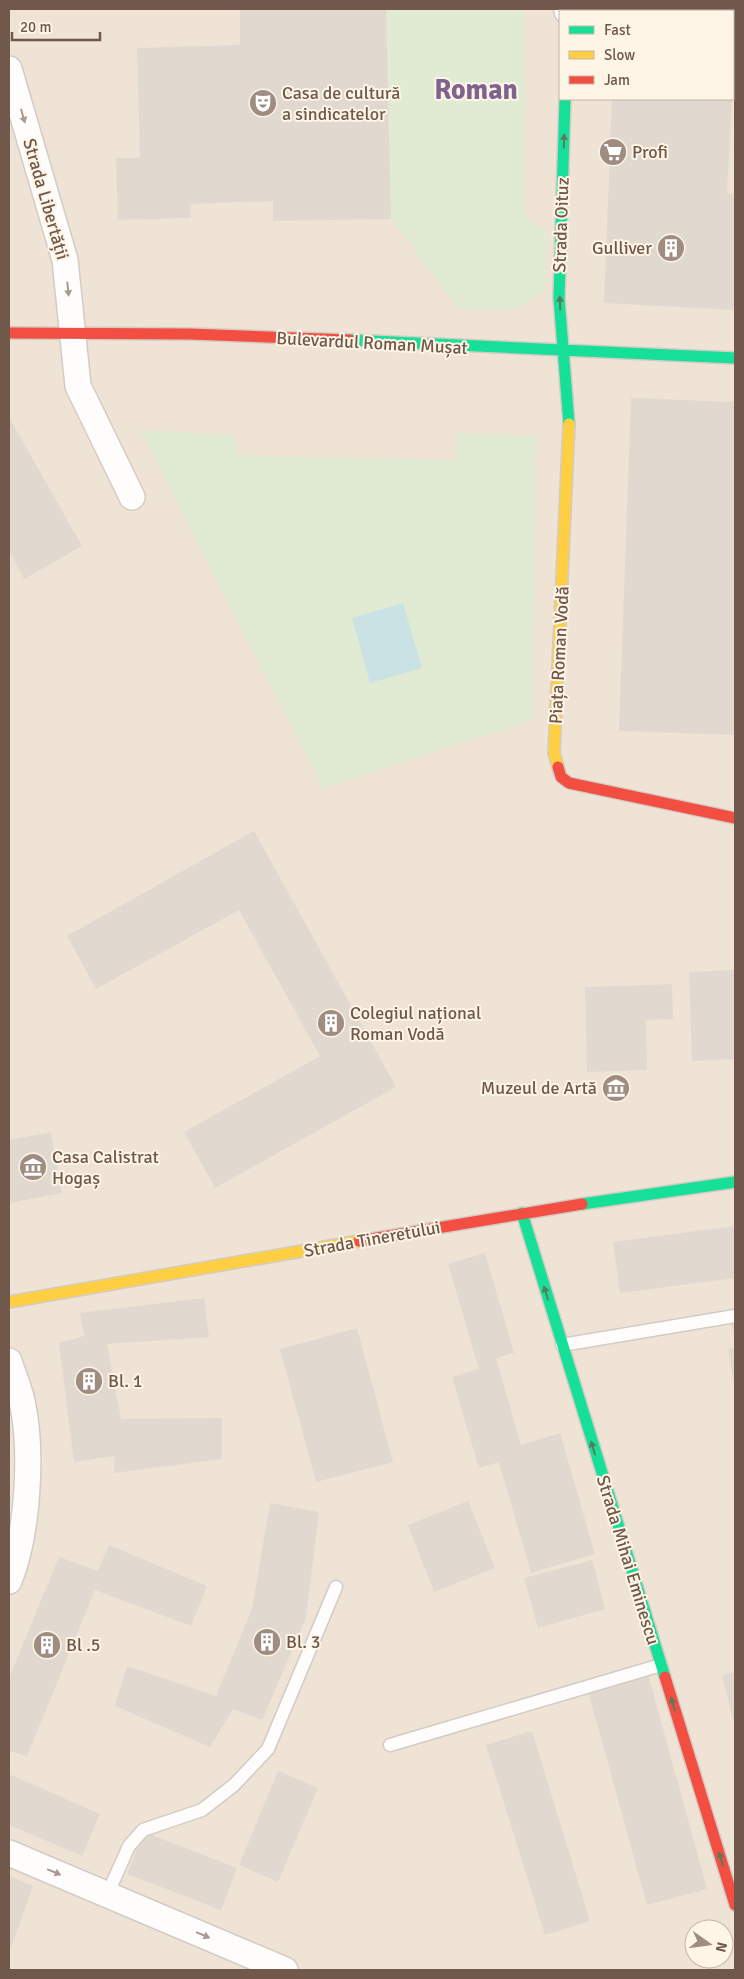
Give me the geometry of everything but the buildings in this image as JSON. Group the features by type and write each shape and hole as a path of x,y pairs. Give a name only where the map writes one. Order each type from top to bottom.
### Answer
{"street":[{"name":"Strada Libertății","path":"9,69 65,260 72,332"},
{"name":"Strada Oituz","path":"562,352 559,298 565,100"},
{"name":"Bulevardul Roman Mușat","path":"9,332 72,332 735,358"},
{"path":"72,332 78,386 132,497"},
{"name":"Piața Roman Vodă","path":"562,352 570,431 554,753 561,777 569,783 735,818"},
{"name":"Strada Tineretului","path":"9,1302 522,1214 735,1182"},
{"name":"Strada Mihai Eminescu","path":"522,1214 735,1905"},
{"path":"9,1361 22,1401 28,1453 25,1514 9,1581"},
{"path":"9,1853 285,1970"}],"lane":[{"path":"562,1345 735,1316"},
{"path":"107,1895 130,1846 143,1830 202,1810 234,1785 268,1749 336,1587"},
{"path":"390,1745 661,1664"}],"shaded area":[{"path":"9,9 735,9 735,1970 9,1970"}],"green space":[{"path":"386,9 525,9 525,217 548,233 545,291 513,310 459,309 391,219"},
{"path":"140,430 235,435 235,455 456,460 457,432 536,437 532,720 323,788"}],"water":[{"path":"403,603 422,668 370,683 352,618"}],"traffic: fast":[{"path":"565,100 559,298 569,424"},
{"path":"350,340 735,358"},
{"path":"582,1204 735,1182"},
{"path":"522,1213 665,1677"}],"traffic: slow":[{"path":"558,767 554,753 569,424"},
{"path":"9,1302 359,1241"}],"traffic: jam":[{"path":"9,333 190,334 350,340"},
{"path":"558,767 561,777 569,783 735,818"},
{"path":"359,1241 582,1204"},
{"path":"665,1677 735,1905"}],"place":[{"name":"Casa de cultură a sindicatelor","path":"263,103"},
{"name":"Profi","path":"613,152"},
{"name":"Gulliver","path":"671,248"},
{"name":"Colegiul național Roman Vodă","path":"331,1023"},
{"name":"Muzeul de Artă","path":"616,1088"},
{"name":"Casa Calistrat Hogaș","path":"33,1167"},
{"name":"Bl. 1","path":"89,1381"},
{"name":"Bl. 3","path":"267,1642"},
{"name":"Bl .5","path":"47,1645"}],"district":[{"name":"Roman","path":"476,89"}]}
